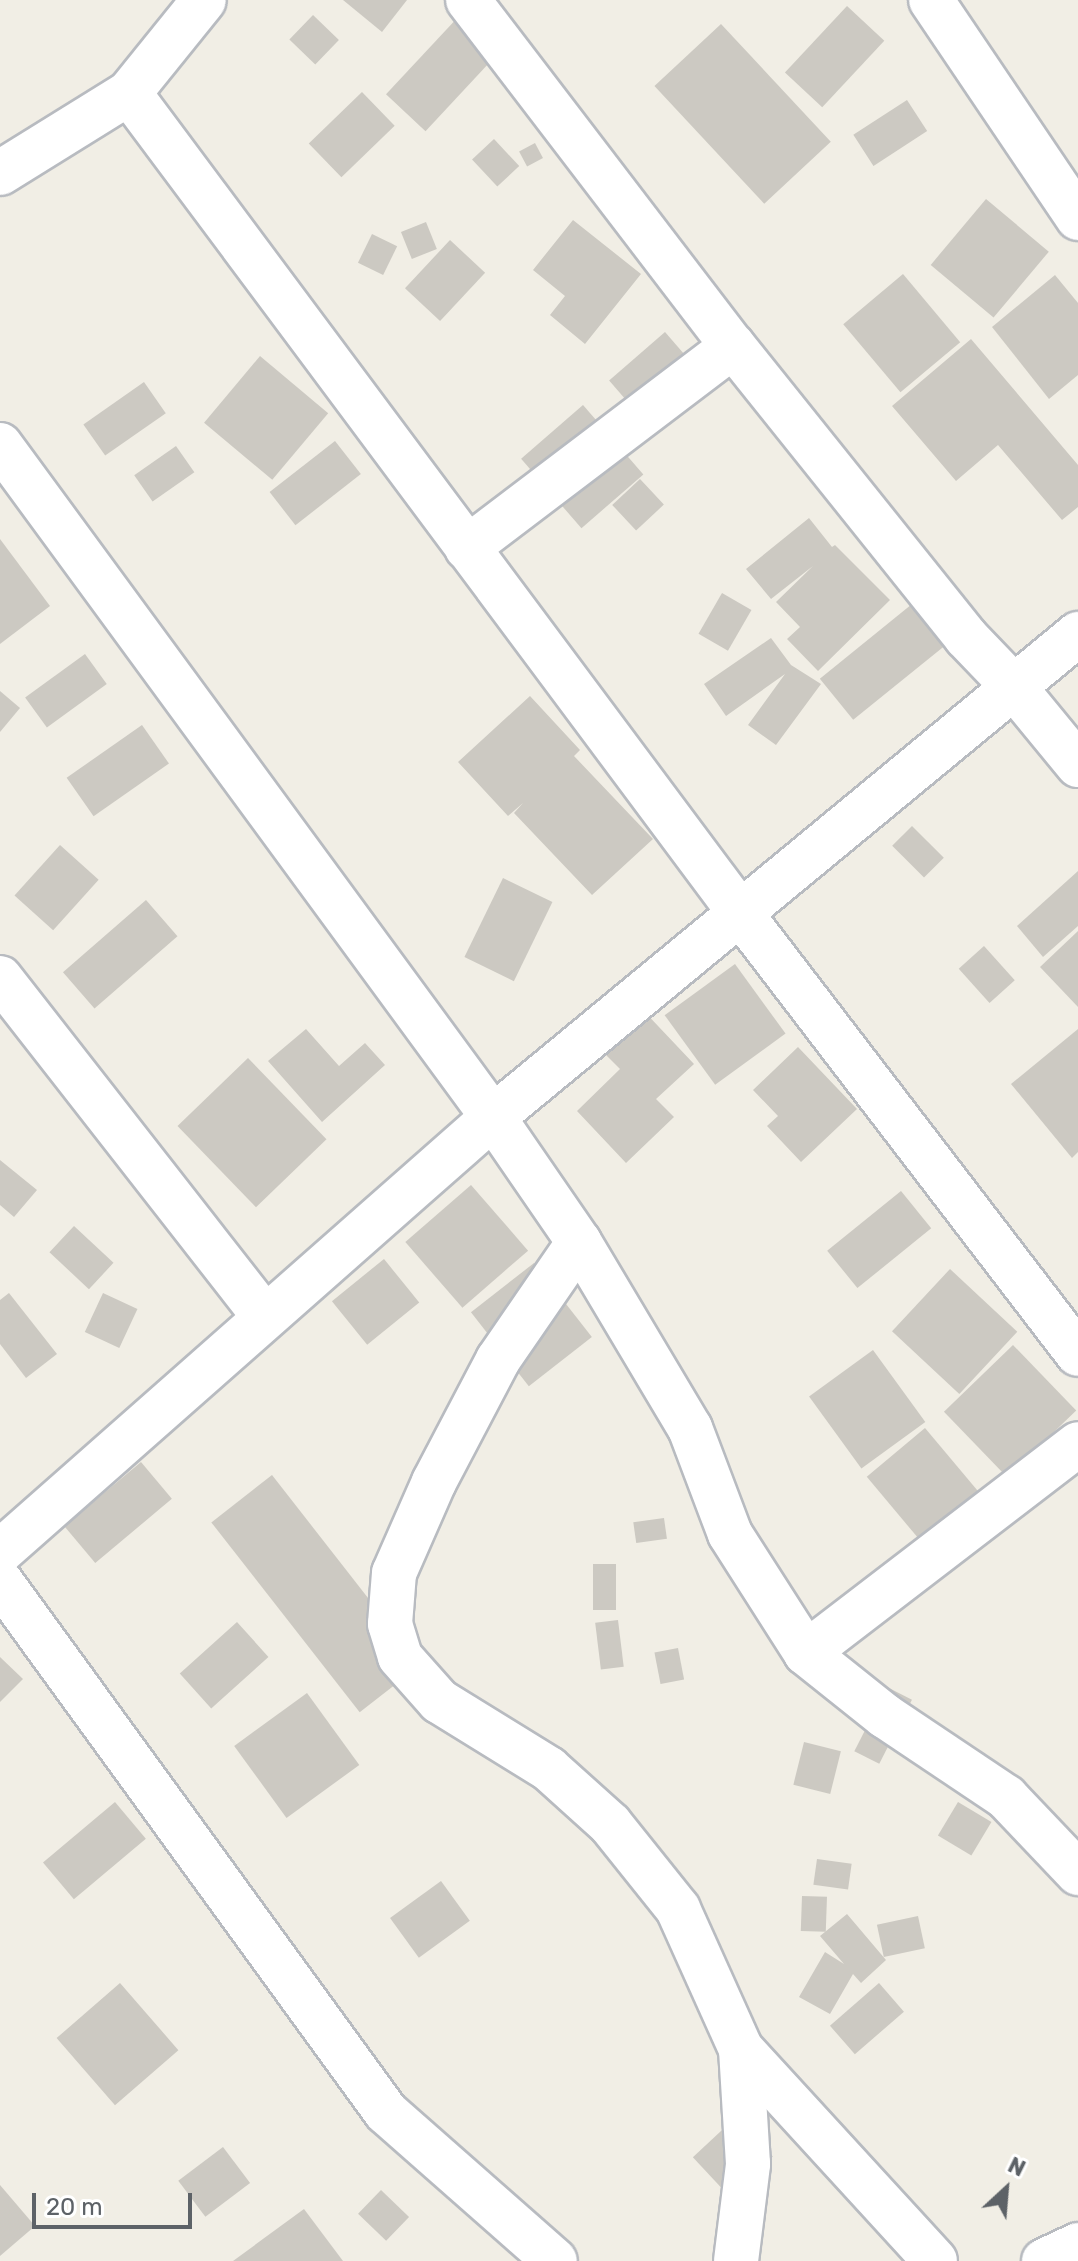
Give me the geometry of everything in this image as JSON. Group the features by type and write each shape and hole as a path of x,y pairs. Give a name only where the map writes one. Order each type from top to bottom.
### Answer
{"street":[{"path":"0,173 129,93 204,0"},
{"path":"468,0 733,346 966,637 1014,687 1078,765"},
{"path":"931,0 1078,218"},
{"path":"129,93 741,914 1078,1354"},
{"path":"467,548 733,346"},
{"path":"0,445 493,1117 579,1242 690,1428 730,1534 806,1653 885,1716 1006,1797 1078,1873"},
{"path":"0,1552 493,1117 1078,634"},
{"path":"0,978 265,1317"},
{"path":"579,1242 498,1360 434,1482 394,1573 390,1624 400,1657 439,1701 549,1769 610,1824 678,1909 741,2049 935,2261"},
{"path":"806,1653 1078,1444"},
{"path":"0,1581 386,2112 555,2261"},
{"path":"736,2261 748,2164 741,2049"},
{"path":"1044,2261 1078,2245"}],"building":[{"path":"343,0 407,0 382,32"},
{"path":"474,0 513,37 426,131 386,94"},
{"path":"847,6 884,41 822,107 785,73"},
{"path":"313,15 339,40 315,64 289,39"},
{"path":"721,24 831,142 764,204 654,86"},
{"path":"362,92 395,126 341,177 309,143"},
{"path":"907,100 927,131 873,166 853,135"},
{"path":"494,139 519,166 497,187 472,159"},
{"path":"535,143 543,158 527,166 519,151"},
{"path":"986,199 1049,252 994,318 931,265"},
{"path":"573,220 641,274 585,344 550,315 565,296 533,270"},
{"path":"426,222 437,249 412,259 401,232"},
{"path":"372,234 397,246 383,275 358,263"},
{"path":"450,240 485,273 440,321 405,288"},
{"path":"903,274 960,342 900,392 843,324"},
{"path":"1055,275 1078,303 1078,375 1049,399 992,327"},
{"path":"665,332 688,358 632,407 609,381"},
{"path":"971,339 1078,465 1078,507 1062,520 998,445 956,481 892,406"},
{"path":"260,356 328,413 272,480 204,423"},
{"path":"144,382 166,413 105,456 83,424"},
{"path":"583,405 643,474 581,528 521,459"},
{"path":"335,441 361,474 295,525 270,492"},
{"path":"176,446 194,472 153,501 134,475"},
{"path":"640,479 664,505 636,531 612,505"},
{"path":"809,518 832,547 835,545 890,600 818,671 787,639 800,627 776,602 813,566 771,599 746,569"},
{"path":"0,539 50,606 0,644"},
{"path":"722,593 751,610 728,651 698,634"},
{"path":"917,600 950,641 853,720 820,679"},
{"path":"771,638 791,665 821,684 776,745 748,725 785,674 726,716 704,684"},
{"path":"85,654 107,684 47,727 25,697"},
{"path":"0,691 20,708 0,732"},
{"path":"530,696 580,750 574,756 653,839 592,895 514,813 523,803 508,816 458,762"},
{"path":"142,725 169,764 94,816 67,778"},
{"path":"912,826 944,858 924,878 892,846"},
{"path":"60,845 99,880 53,930 14,896"},
{"path":"1078,871 1078,926 1043,957 1017,926"},
{"path":"503,878 552,902 514,981 464,957"},
{"path":"146,900 177,936 94,1008 63,972"},
{"path":"1078,931 1078,1007 1040,967"},
{"path":"984,946 1015,980 990,1003 959,969"},
{"path":"735,964 786,1034 715,1085 665,1015"},
{"path":"641,1008 694,1064 656,1099 674,1117 626,1163 577,1111 620,1069 599,1048"},
{"path":"306,1029 339,1066 365,1043 385,1065 322,1122 268,1061"},
{"path":"1078,1029 1078,1152 1072,1158 1011,1084"},
{"path":"798,1047 857,1109 801,1162 767,1126 778,1116 753,1090"},
{"path":"248,1058 326,1139 256,1207 178,1126"},
{"path":"0,1160 37,1190 14,1217 0,1205"},
{"path":"471,1185 528,1251 462,1308 405,1242"},
{"path":"901,1191 931,1228 857,1288 827,1251"},
{"path":"74,1226 113,1263 89,1289 49,1252"},
{"path":"384,1259 419,1303 367,1345 332,1301"},
{"path":"534,1263 592,1337 529,1386 471,1312"},
{"path":"950,1269 1017,1332 959,1394 892,1331"},
{"path":"9,1293 57,1354 26,1378 0,1344 0,1300"},
{"path":"103,1293 137,1309 119,1348 85,1332"},
{"path":"1013,1345 1076,1410 1007,1477 944,1412"},
{"path":"873,1350 925,1422 861,1468 809,1396"},
{"path":"925,1428 985,1500 927,1549 867,1477"},
{"path":"141,1462 172,1499 95,1563 64,1526"},
{"path":"272,1475 420,1665 360,1712 211,1522"},
{"path":"664,1518 667,1539 636,1543 633,1522"},
{"path":"593,1564 616,1564 616,1610 593,1610"},
{"path":"618,1620 624,1667 601,1669 595,1623"},
{"path":"237,1622 268,1657 211,1708 180,1674"},
{"path":"678,1648 684,1679 661,1684 654,1653"},
{"path":"0,1657 23,1679 0,1702"},
{"path":"887,1687 912,1700 879,1764 854,1751"},
{"path":"307,1693 359,1765 287,1818 234,1746"},
{"path":"804,1742 841,1751 830,1794 793,1785"},
{"path":"115,1802 146,1839 74,1899 43,1862"},
{"path":"958,1802 991,1822 971,1856 938,1835"},
{"path":"817,1859 852,1864 848,1890 813,1885"},
{"path":"441,1881 470,1921 419,1958 390,1918"},
{"path":"802,1896 827,1897 826,1932 801,1931"},
{"path":"847,1914 886,1960 861,1983 853,1974 830,2014 799,1997 825,1952 844,1964 820,1936"},
{"path":"918,1916 925,1948 884,1957 877,1925"},
{"path":"120,1983 178,2050 115,2105 57,2038"},
{"path":"879,1983 904,2012 855,2054 830,2026"},
{"path":"736,2117 773,2156 730,2197 693,2157"},
{"path":"223,2147 250,2183 205,2217 178,2181"},
{"path":"0,2185 35,2226 0,2256"},
{"path":"381,2190 409,2217 386,2241 358,2214"},
{"path":"304,2209 343,2261 233,2261"}]}
